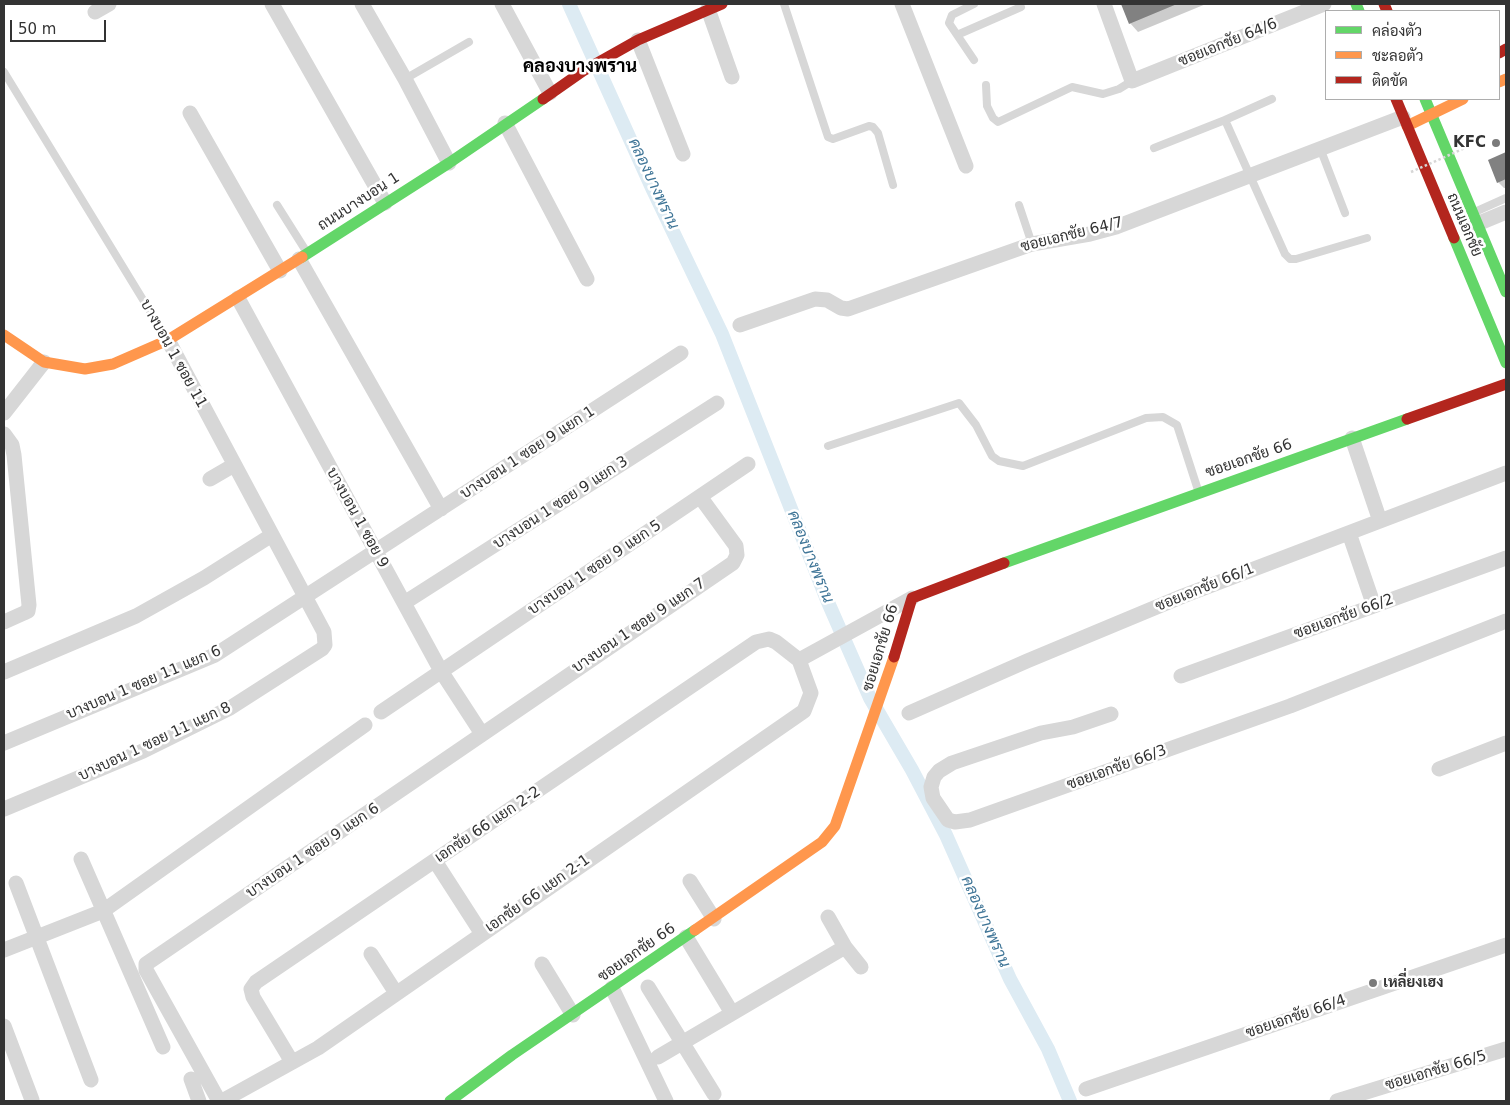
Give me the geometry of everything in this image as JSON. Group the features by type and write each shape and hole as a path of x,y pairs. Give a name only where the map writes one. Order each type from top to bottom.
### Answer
{"main road":[{"name":"ถนนบางบอน 1","path":"4,335 44,362 85,369 113,364 168,340 238,298 449,163 583,71 638,40 715,6"},
{"name":"ถนนเอกชัย","path":"1396,100 1506,363"},
{"name":"ถนนเอกชัย","path":"1425,100 1506,292"},
{"path":"1405,121 1431,113 1461,100"},
{"name":"ซอยเอกชัย 66","path":"450,1101 512,1055 686,938 822,842 835,826 880,701 912,598 950,582 1199,492 1506,384"}],"street":[{"path":"95,12 109,4"},
{"path":"289,4 274,7 385,203"},
{"path":"362,4 405,79 449,163"},
{"path":"502,4 550,93"},
{"path":"902,4 966,166"},
{"path":"1104,4 1132,81"},
{"name":"ซอยเอกชัย 64/6","path":"1132,81 1294,10 1324,4"},
{"path":"715,6 732,77"},
{"path":"638,40 683,154"},
{"path":"190,113 280,271"},
{"name":"ซอยเอกชัย 64/7","path":"740,325 815,299 827,300 841,308 848,309 1032,244 1116,227 1320,148 1405,121"},
{"path":"504,124 586,279"},
{"path":"1475,218 1506,212"},
{"path":"303,256 441,509"},
{"name":"บางบอน 1 ซอย 9","path":"238,298 441,671 482,734"},
{"name":"บางบอน 1 ซอย 11","path":"168,340 324,632 325,646"},
{"name":"บางบอน 1 ซอย 9 แยก 1","path":"374,551 681,353"},
{"path":"4,413 44,362"},
{"name":"บางบอน 1 ซอย 9 แยก 3","path":"404,603 717,403"},
{"path":"4,434 12,446 14,455 29,605 28,611 4,622"},
{"path":"1352,438 1380,521"},
{"name":"บางบอน 1 ซอย 9 แยก 5","path":"382,712 701,498 748,464"},
{"path":"210,479 234,465"},
{"name":"ซอยเอกชัย 66/1","path":"909,713 1183,596 1506,473"},
{"name":"บางบอน 1 ซอย 9 แยก 7","path":"482,734 733,563 737,555 736,546 701,498"},
{"path":"1349,533 1374,606"},
{"path":"4,672 136,616 204,578 272,535"},
{"name":"บางบอน 1 ซอย 11 แยก 6","path":"4,744 215,655 374,551"},
{"name":"ซอยเอกชัย 66/2","path":"1181,676 1506,558"},
{"path":"799,660 912,598"},
{"name":"ซอยเอกชัย 66/3","path":"1111,714 1073,727 1041,734 952,764 940,770 934,776 931,787 933,798 948,820 955,822 970,820 1290,706 1506,621"},
{"name":"เอกชัย 66 แยก 2-2","path":"292,1062 253,997 251,989 256,982 756,642 769,639 799,660"},
{"name":"บางบอน 1 ซอย 11 แยก 8","path":"4,809 143,751 230,708 325,646"},
{"name":"เอกชัย 66 แยก 2-1","path":"145,967 221,1101 318,1048 804,711 811,693 799,660"},
{"path":"4,950 103,911 365,725"},
{"name":"บางบอน 1 ซอย 9 แยก 6","path":"145,967 168,948 302,860 482,734"},
{"path":"1439,769 1506,743"},
{"path":"81,860 163,1047"},
{"path":"435,861 482,934"},
{"path":"690,881 714,918"},
{"path":"16,883 91,1080"},
{"path":"828,917 845,947 861,967"},
{"path":"686,938 732,1013"},
{"name":"ซอยเอกชัย 66/4","path":"1086,1089 1506,945"},
{"path":"658,1057 845,947"},
{"path":"371,954 396,993"},
{"path":"542,964 573,1015"},
{"path":"648,987 714,1094"},
{"path":"612,988 666,1101"},
{"path":"4,1026 32,1100"},
{"name":"ซอยเอกชัย 66/5","path":"1337,1101 1506,1049"},
{"path":"191,1079 199,1101"}],"lane":[{"path":"784,4 828,137 833,140 868,126 873,127 878,132 894,185"},
{"path":"974,4 952,15 949,23 974,60"},
{"path":"957,34 1021,6"},
{"path":"405,79 468,42"},
{"name":"บางบอน 1 ซอย 11","path":"4,72 168,340"},
{"path":"986,85 987,106 993,118 998,122 1072,87 1103,94 1119,89 1132,81"},
{"path":"1154,148 1272,99"},
{"path":"1225,120 1285,254 1290,259 1296,259 1367,238"},
{"path":"1320,148 1345,213"},
{"path":"1475,218 1506,198"},
{"path":"277,205 303,256"},
{"path":"1019,205 1032,244"},
{"path":"828,446 959,403 976,425 992,456 1000,461 1023,466 1146,418 1163,417 1177,425 1199,492"}],"path":[{"path":"1410,172 1465,148"}],"building":[{"path":"1121,4 1177,4 1129,24"},
{"path":"1506,152 1506,179 1497,183 1488,160"}],"waterway":[{"name":"คลองบางพราน","path":"569,4 653,190 722,334 827,600 870,698 912,770 946,835 1010,979 1048,1049 1070,1101"}],"traffic: fast":[{"path":"1356,4 1359,10"},
{"path":"302,257 449,163 543,99"},
{"path":"1425,100 1506,292"},
{"path":"1454,238 1506,363"},
{"path":"1004,563 1407,419"},
{"path":"450,1101 512,1055 695,930"}],"traffic: slow":[{"path":"1500,82 1506,79"},
{"path":"1407,126 1461,100"},
{"path":"4,335 44,362 85,369 113,364 168,340 302,257"},
{"path":"695,930 822,842 835,826 894,657"}],"traffic: jam":[{"path":"543,99 583,71 638,40 722,4"},
{"path":"1384,4 1387,10"},
{"path":"1500,52 1506,49"},
{"path":"1396,100 1454,238"},
{"path":"1407,419 1506,384"},
{"path":"894,657 912,598 1004,563"}],"place":[{"name":"KFC","path":"1496,143"},
{"name":"เหลี่ยงเฮง","path":"1373,983"}],"district":[{"name":"คลองบางพราน","path":"580,67"}]}
